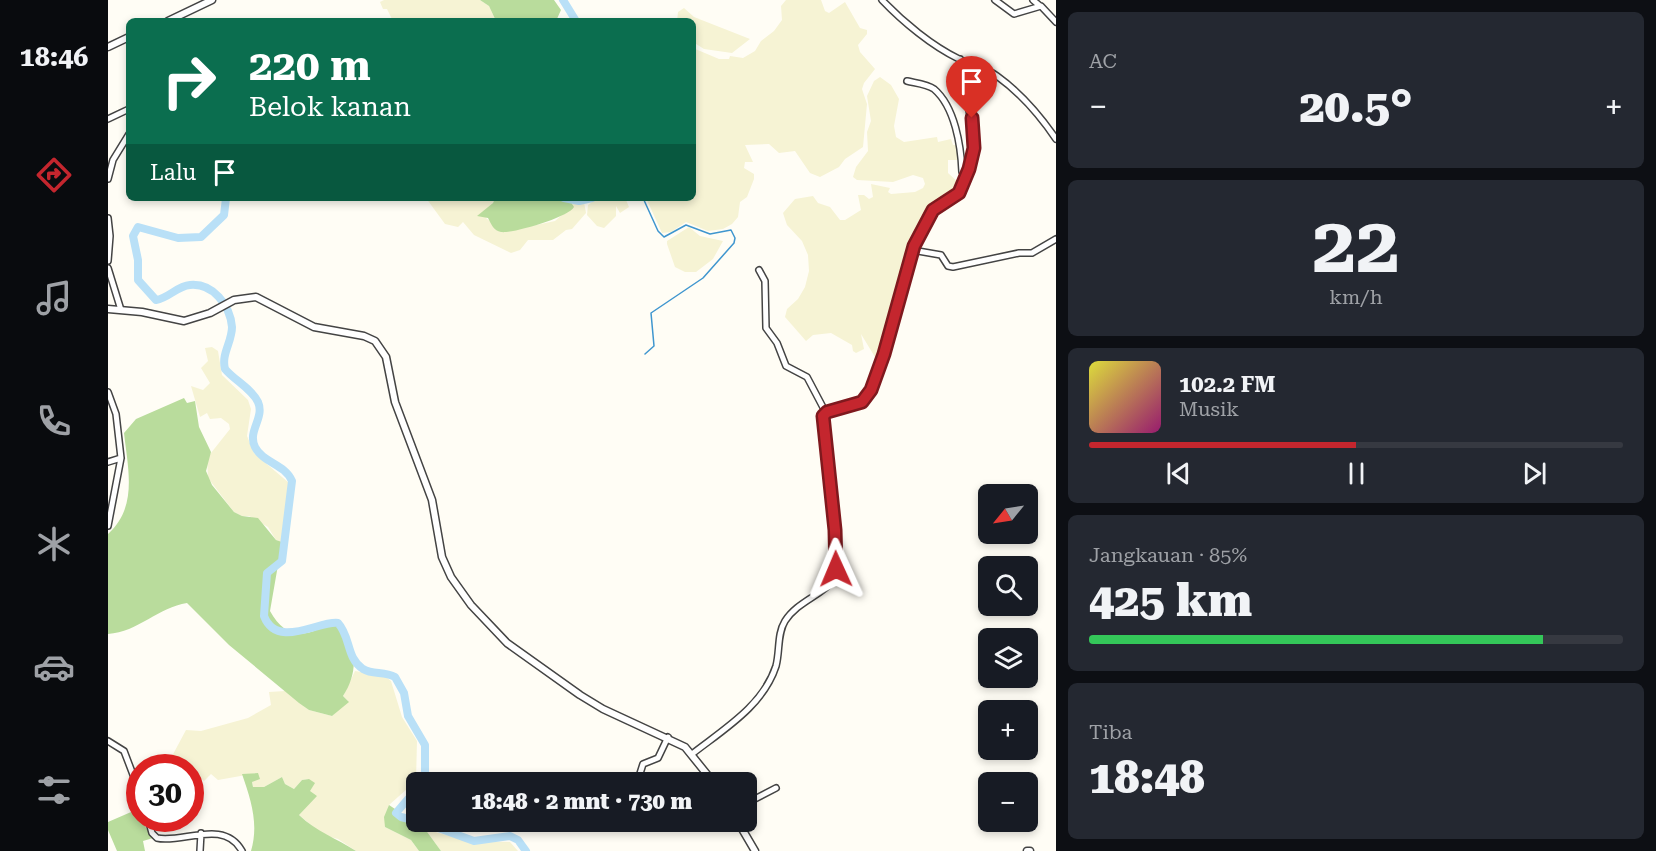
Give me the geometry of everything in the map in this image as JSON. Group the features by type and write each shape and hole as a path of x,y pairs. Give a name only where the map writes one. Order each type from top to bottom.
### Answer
{"street":[{"path":"174,18 212,0"},
{"path":"882,0 912,28 960,59 986,69 1024,97 1037,111 1056,140"},
{"path":"995,0 1017,14 1040,6"},
{"path":"1033,0 1056,22"},
{"path":"108,47 126,38"},
{"path":"825,413 857,404 868,396 884,354 912,250 931,213 956,197 966,174 972,156 974,131 960,59"},
{"path":"907,81 932,88 944,101 957,137 962,171 966,174"},
{"path":"108,119 126,110"},
{"path":"108,179 113,160 126,139"},
{"path":"108,218 110,236 108,261"},
{"path":"912,250 941,255 948,266 954,267 1019,253 1032,253 1056,239"},
{"path":"108,268 121,310"},
{"path":"692,754 741,716 760,697 776,665 784,622 796,607 834,580 835,530 822,420 825,413 807,377 786,366 776,341 768,331 765,281 759,270"},
{"path":"108,309 184,321 241,298 261,299 314,327 364,336 375,341 386,357 398,411 432,500 442,557 451,577 471,605 507,643 580,695 603,709 679,743 692,754 706,772"},
{"path":"108,392 116,414 121,458 108,526"},
{"path":"108,462 121,458"},
{"path":"640,772 643,764 658,758 668,737"},
{"path":"108,741 124,751 126,756"},
{"path":"757,798 777,788"},
{"path":"152,832 161,839 201,833 219,835 237,844 242,851"},
{"path":"744,832 755,851"},
{"path":"200,851 201,833"}],"shaded area":[{"path":"384,0 480,0 489,6 495,18 392,18 380,2"},
{"path":"786,0 821,0 825,11 829,13 845,2 860,28 867,30 867,34 858,45 860,52 875,69 862,89 867,104 863,147 845,159 839,167 820,177 810,173 795,151 779,153 769,144 745,145 753,162 745,162 744,168 754,174 754,179 747,197 740,202 738,217 732,224 723,229 708,231 686,222 671,232 662,233 647,201 696,201 696,49 719,59 729,59 730,56 743,58 755,51 761,41 774,31 782,20 781,6"},
{"path":"684,8 694,17 750,39 732,53 704,49 696,44 696,18 677,18 678,12"},
{"path":"880,77 891,85 899,99 894,126 896,137 904,142 937,137 938,142 951,139 953,145 957,145 958,160 948,160 948,173 959,183 954,195 929,210 921,231 911,245 878,362 861,334 864,349 856,353 852,345 831,333 813,335 806,341 785,317 787,309 798,299 805,287 809,271 808,255 802,241 787,225 783,213 795,199 813,196 818,203 830,207 840,220 845,220 861,210 858,195 864,195 869,199 873,197 871,184 890,188 888,192 891,194 915,192 923,188 925,184 923,178 913,175 893,182 857,180 853,177 856,167 868,151 867,132 871,121 867,96 874,81"},
{"path":"428,201 494,201 486,218 503,232 555,221 573,205 572,201 584,202 586,213 572,229 566,230 553,240 528,240 520,250 511,253 474,235 463,222 458,227 445,224"},
{"path":"594,201 626,201 629,207 620,213 616,206 616,216 604,228 597,226 587,215 588,205"},
{"path":"689,227 700,236 723,241 713,259 696,272 685,272 675,267 667,244 667,241"},
{"path":"212,347 218,351 222,375 248,400 251,409 247,436 254,453 289,483 282,542 276,540 268,527 249,516 242,516 234,512 208,478 207,458 230,429 229,424 221,418 210,419 207,413 200,417 191,386 203,390 210,383 201,368 208,361 205,348"},
{"path":"355,671 385,676 391,681 402,717 417,741 416,772 406,772 406,790 389,805 385,827 411,840 419,851 356,851 338,839 323,835 299,815 310,791 309,779 302,780 294,789 285,784 282,777 264,787 253,787 252,782 258,773 218,780 211,774 204,781 204,754 173,754 186,730 201,731 248,718 271,705 269,692 285,691 309,710 332,716 348,701 343,696"},
{"path":"427,832 436,832 467,841 510,842 518,851 441,851"}],"green space":[{"path":"480,0 554,0 561,10 557,18 495,18 489,6"},
{"path":"494,201 568,201 574,207 540,224 501,232 495,229 488,218 477,216"},
{"path":"184,398 187,403 195,401 199,427 211,452 206,471 212,485 234,512 242,516 258,518 276,540 282,542 270,611 276,620 282,627 295,633 303,634 328,624 342,626 347,635 354,661 351,679 343,696 349,702 332,716 309,710 299,703 229,645 187,603 167,609 129,629 108,634 108,534 124,512 129,487 124,433 136,419"},
{"path":"258,773 260,779 252,782 253,787 264,787 282,777 285,784 294,789 302,780 309,779 315,783 310,791 317,796 299,815 356,851 251,851 254,822 242,774"},
{"path":"389,805 406,816 406,832 427,832 441,851 419,851 411,840 385,827 384,817"},
{"path":"126,814 126,832 149,832 153,838 143,841 145,851 117,851 108,830 108,822"}],"waterway":[{"path":"563,0 574,18"},
{"path":"226,201 224,215 201,237 178,238 138,227 133,236 138,260 138,280 156,300 185,286 198,285 213,292 224,304 232,327 224,358 225,369 252,393 258,402 260,408 253,435 255,447 263,457 289,475 292,481 282,561 267,573 264,616 270,626 279,631 288,632 338,623 354,659 363,669 395,677 404,693 408,716 425,745 425,772"},
{"path":"644,201 658,231 664,237 686,225 710,234 731,230 735,238 734,243 703,278 651,313 654,346 645,354"},
{"path":"406,801 396,813 406,818"},
{"path":"449,832 474,841 510,836 518,840 526,851"}],"route":[{"path":"836,569 835,530 823,416 827,412 862,402 871,390 884,354 915,243 933,210 959,193 969,169 974,148 972,118"}]}
